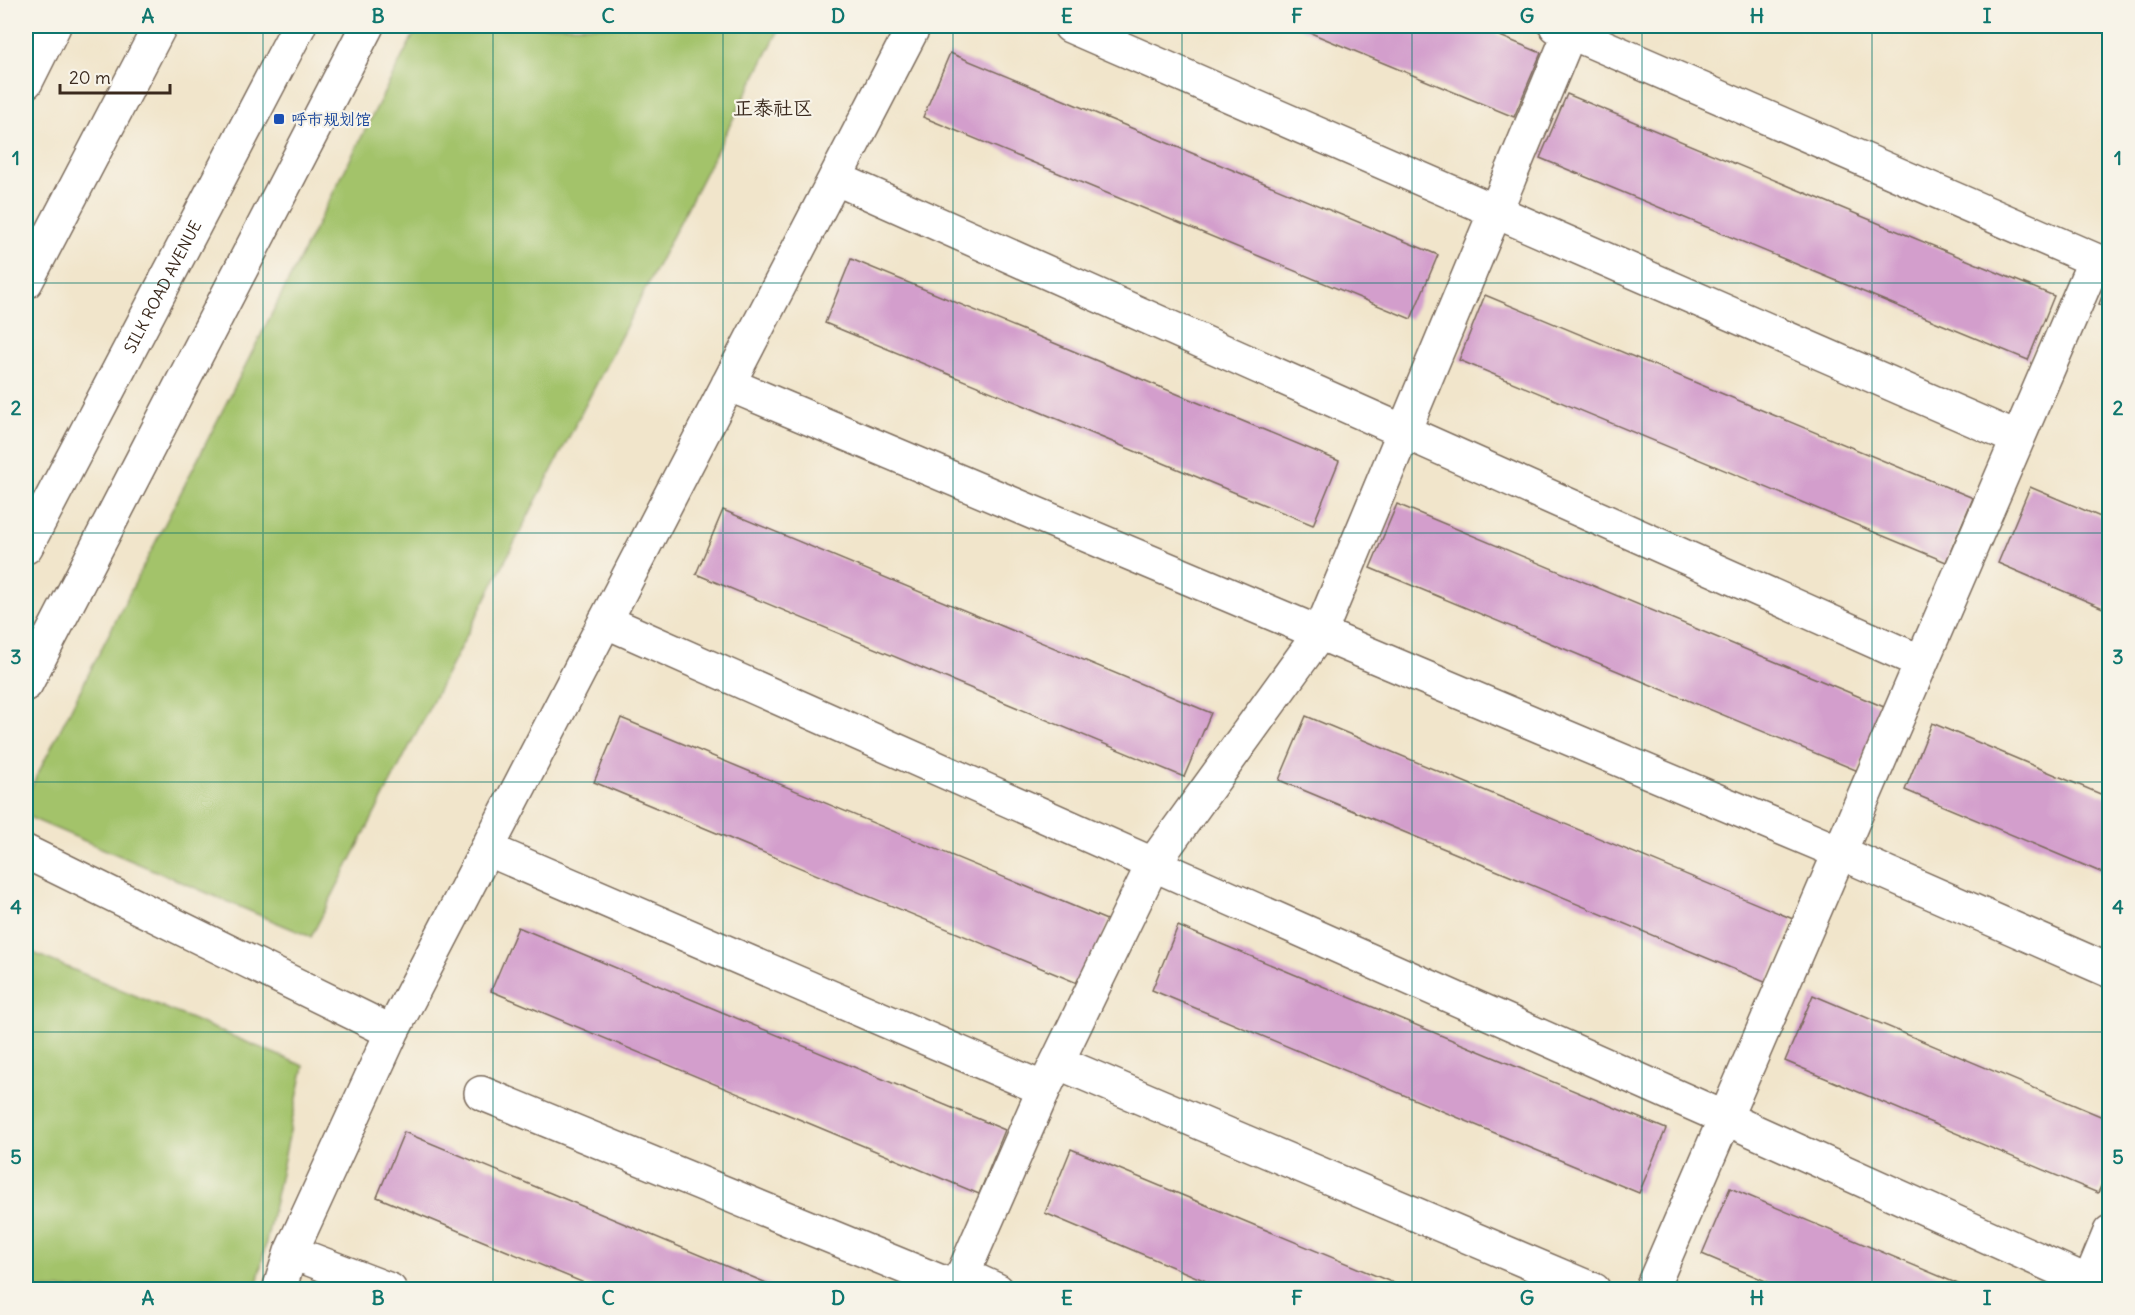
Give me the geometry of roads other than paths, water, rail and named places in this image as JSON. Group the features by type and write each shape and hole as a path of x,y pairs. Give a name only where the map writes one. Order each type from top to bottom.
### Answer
{"street":[{"path":"26,82 54,26"},
{"path":"26,282 160,26"},
{"name":"SILK ROAD AVENUE","path":"26,547 299,26"},
{"path":"26,684 367,26"},
{"path":"279,1290 291,1252 392,1032 914,26"},
{"path":"1070,26 2018,439"},
{"path":"958,1284 1051,1075 1153,864 1320,633 1496,211 1563,29 2095,260 1651,1290"},
{"path":"835,178 1922,662"},
{"path":"728,384 1839,852 2109,971"},
{"path":"605,621 1725,1118 2093,1287 2109,1232"},
{"path":"487,849 1593,1290"},
{"path":"26,852 392,1032"},
{"path":"481,1093 958,1284 997,1290"},
{"path":"291,1252 390,1290"}],"place":[{"name":"呼市规划馆","path":"279,119"}],"district":[{"name":"正泰社区","path":"773,107"}]}
